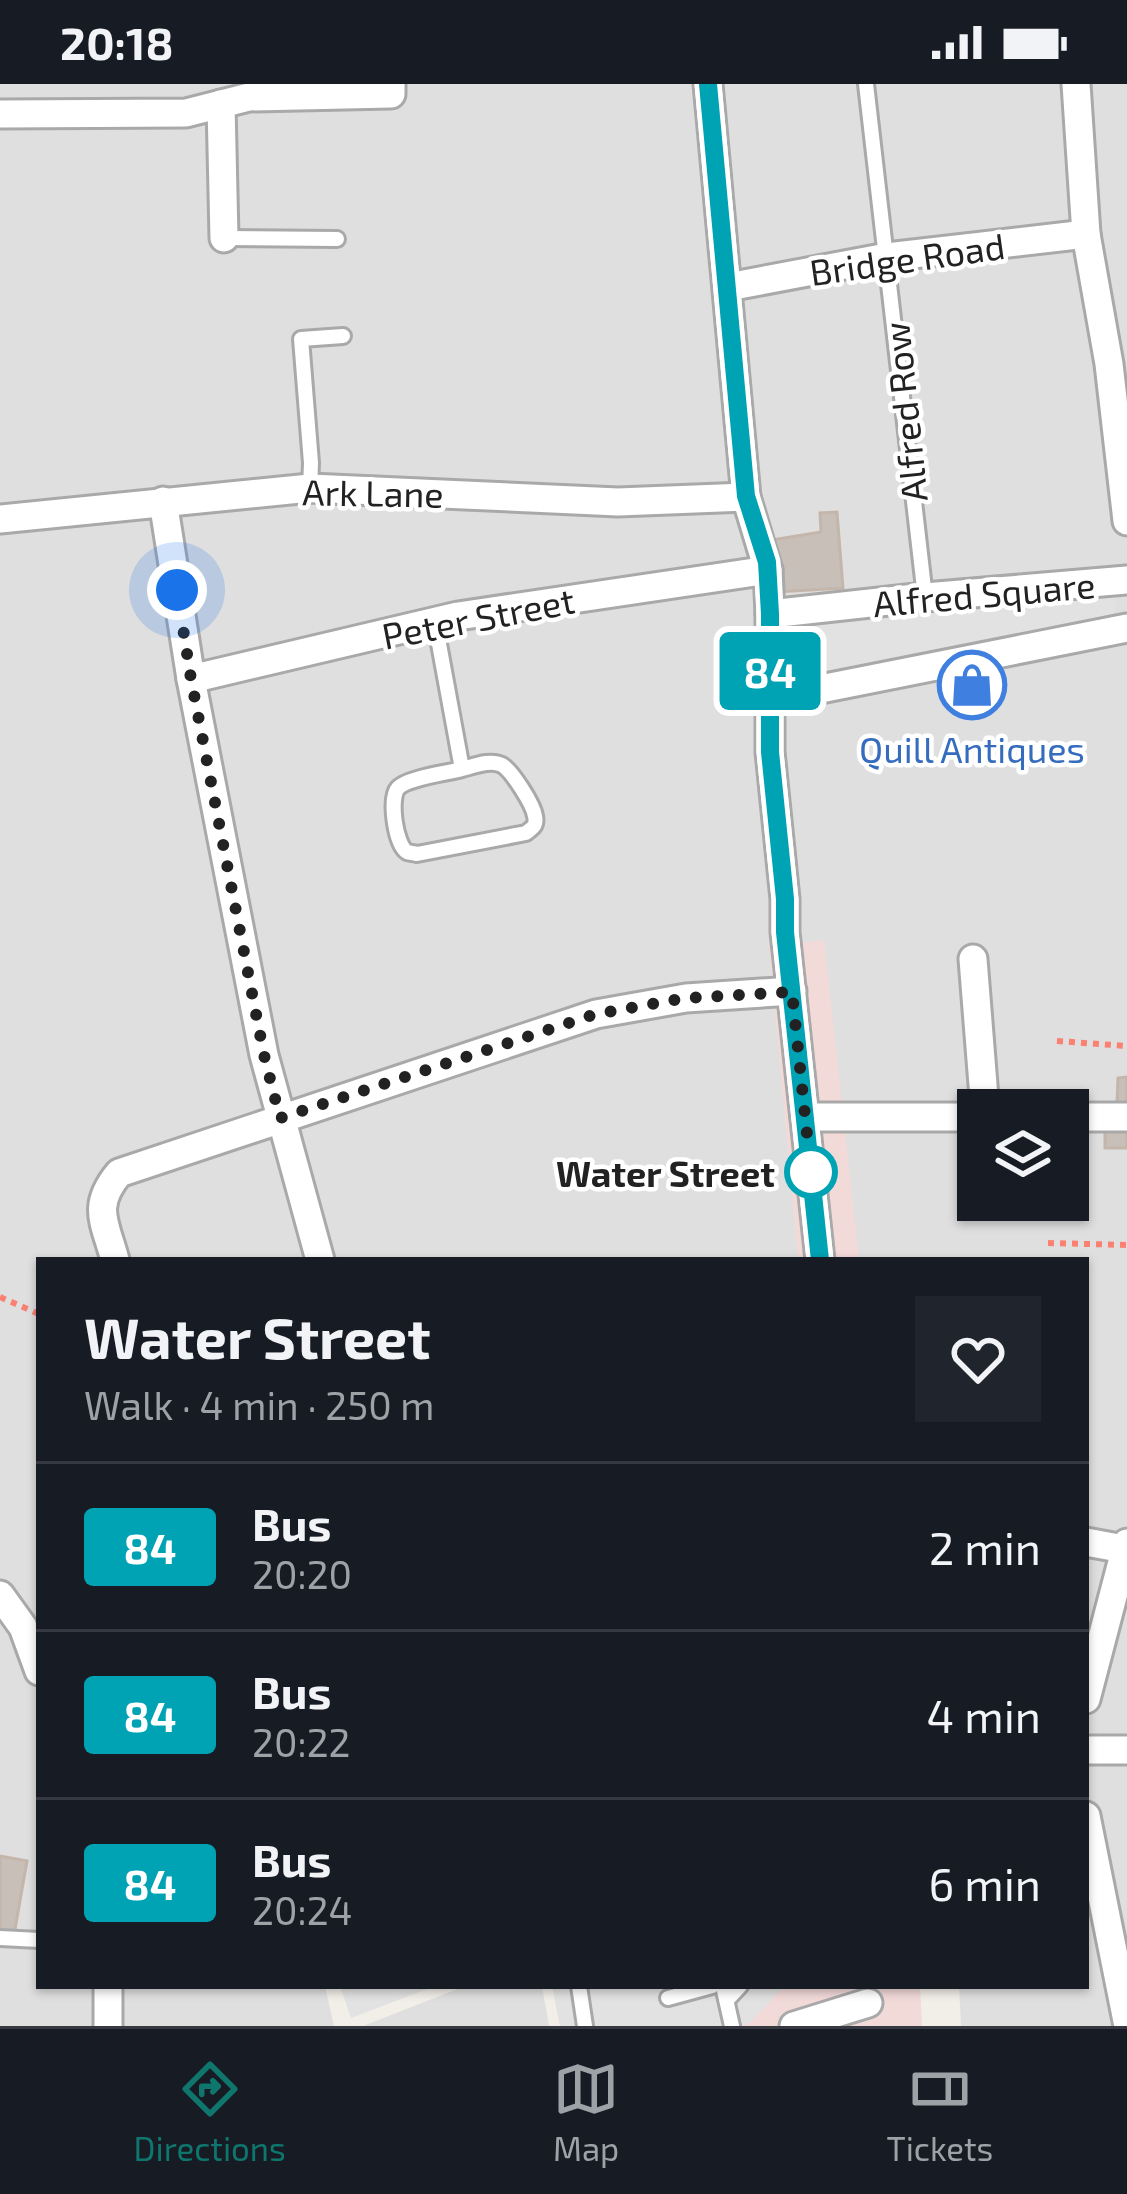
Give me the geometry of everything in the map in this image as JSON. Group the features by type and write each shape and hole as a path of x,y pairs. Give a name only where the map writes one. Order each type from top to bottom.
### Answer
{"street":[{"path":"0,114 186,113 249,97 391,94 391,84"},
{"path":"708,84 746,496 767,569 770,752 820,1257"},
{"path":"1076,84 1086,234 1118,363 1127,521"},
{"path":"221,104 224,238"},
{"name":"Bridge Road","path":"728,287 887,257 1086,234"},
{"name":"Ark Lane","path":"0,519 310,488 618,502 746,496"},
{"path":"163,501 191,679 264,1055 319,1257"},
{"name":"Peter Street","path":"191,679 458,616 767,569"},
{"name":"Alfred Square","path":"770,614 1127,580"},
{"name":"Alfred Square","path":"770,699 1127,628"},
{"path":"973,958 983,1089"},
{"path":"114,1257 102,1210 106,1190 119,1173 596,1014 686,998 792,992"},
{"path":"805,1117 957,1117"},
{"path":"1089,1117 1127,1118"},
{"path":"1089,1542 1125,1546 1089,1687"},
{"path":"0,1595 23,1628 36,1663"},
{"path":"1089,1750 1127,1750"},
{"path":"1089,1831 1127,2021"},
{"path":"108,1989 108,2026"},
{"path":"794,2026 868,2005"}],"lane":[{"name":"Alfred Row","path":"866,84 925,597"},
{"path":"224,238 338,239"},
{"path":"310,488 301,339 344,336"},
{"path":"435,622 462,769"},
{"path":"491,762 503,765 536,817 535,826 526,833 407,852 401,844 393,794 401,784 462,769 491,762"},
{"path":"0,1938 36,1940"},
{"path":"579,1989 585,2026"},
{"path":"668,1998 701,1989"},
{"path":"725,1993 732,2026"}],"path":[{"path":"1057,1042 1127,1046"},
{"path":"1048,1243 1127,1245"},
{"path":"0,1297 36,1313"}],"shaded area":[{"path":"0,84 1127,84 1127,2026 961,2026 959,1989 1089,1989 1089,1257 36,1257 36,1989 326,1989 334,2026 0,2026"},
{"path":"1116,594 1115,625 796,681 795,626"},
{"path":"824,940 859,1257 798,1257 769,946"},
{"path":"341,1989 427,1989 351,2018"},
{"path":"457,1989 543,1989 549,2026 363,2026"},
{"path":"553,1989 920,1989 922,2026 560,2026"},
{"path":"553,1989 781,1989 751,2022 740,2026 560,2026"}],"building":[{"path":"837,512 843,588 777,592 772,540 821,532 820,513"},
{"path":"1127,1077 1127,1103 1117,1103 1118,1078"},
{"path":"1127,1126 1127,1148 1105,1148 1105,1127"},
{"path":"0,1856 27,1861 14,1935 0,1933"}],"bus line":[{"name":"84","path":"708,84 746,496 767,562 770,752 820,1257"}],"place":[{"name":"Quill Antiques","path":"972,685"},
{"name":"Water Street","path":"811,1172"}],"route":[{"path":"177,590 264,1055 280,1118 596,1014 686,998 792,992 811,1172"}]}
